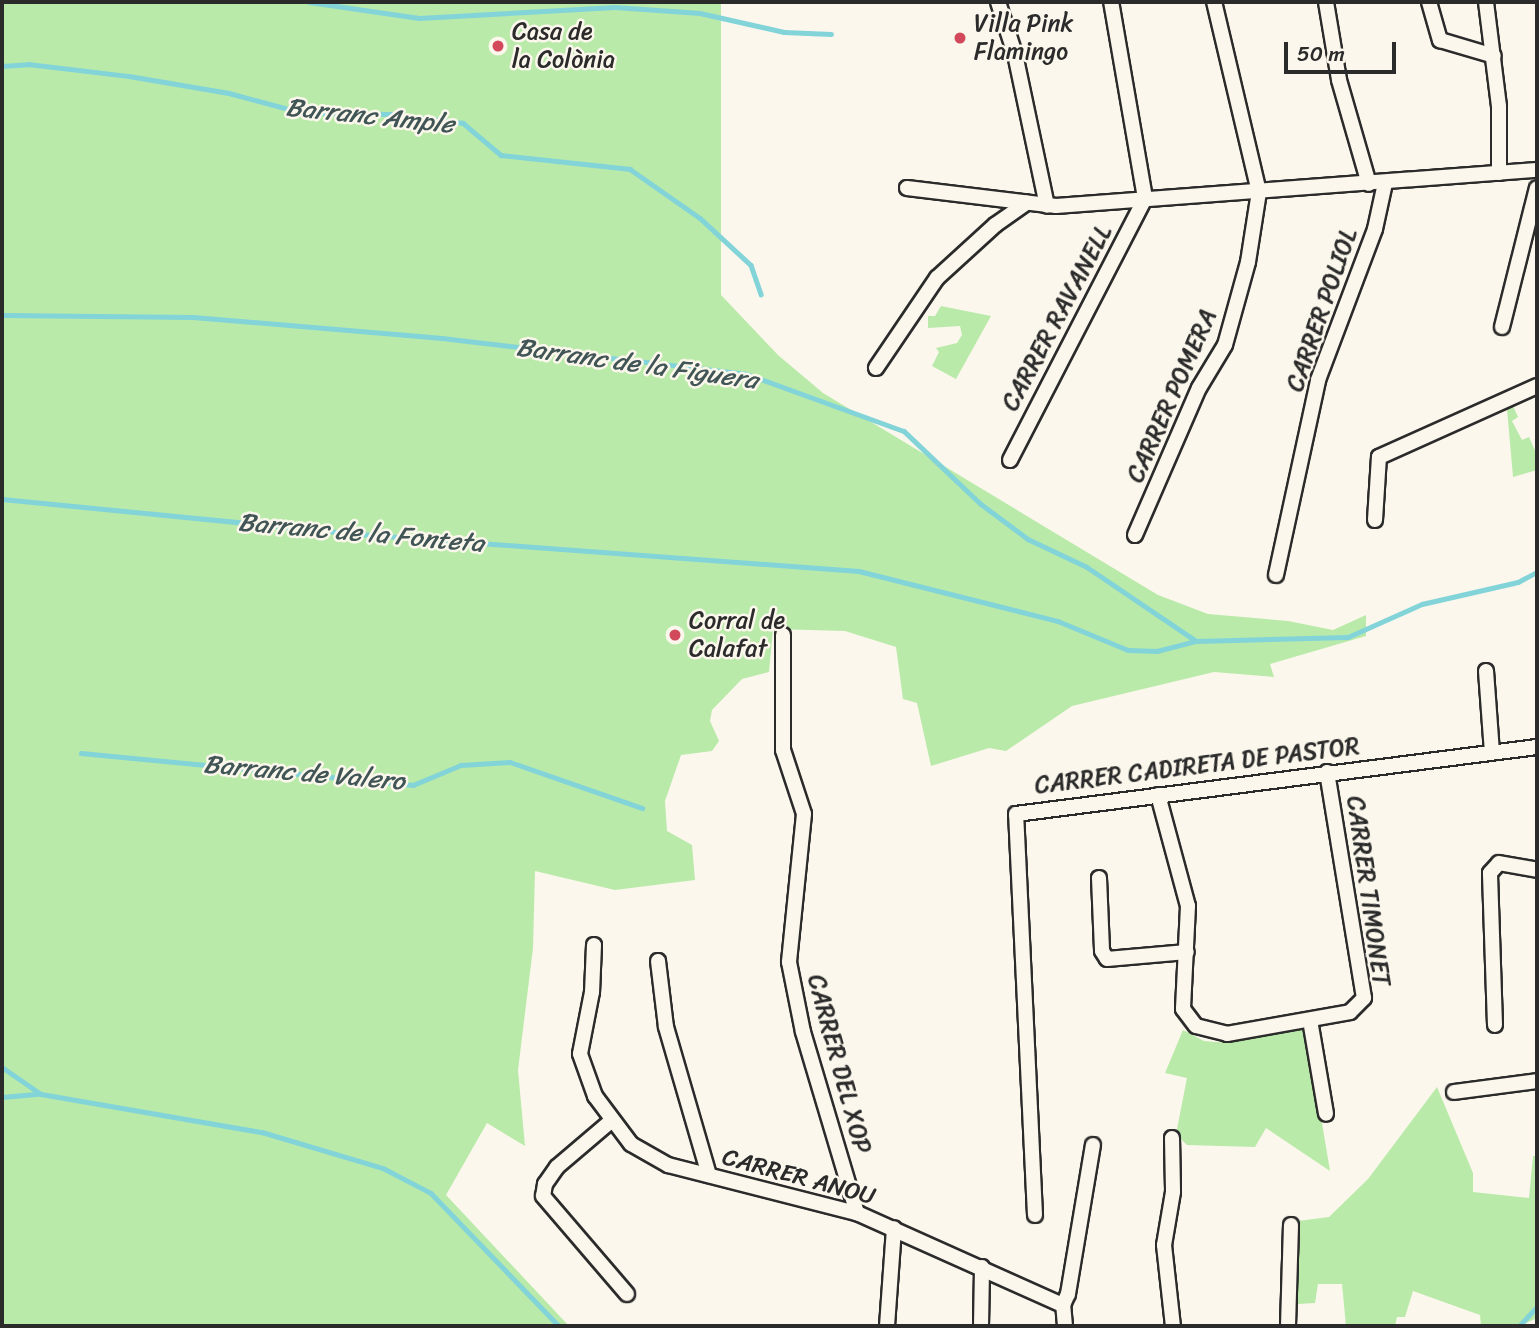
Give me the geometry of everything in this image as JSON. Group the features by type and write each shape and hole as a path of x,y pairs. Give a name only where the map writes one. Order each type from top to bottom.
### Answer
{"street":[{"path":"998,2 1015,54 1047,206"},
{"path":"1111,2 1145,198"},
{"path":"1214,2 1259,192"},
{"path":"1326,2 1339,80 1369,184"},
{"path":"1429,2 1440,40 1494,56"},
{"path":"1486,2 1494,56 1499,173"},
{"path":"908,188 1047,206 1537,170"},
{"name":"CARRER POLIOL","path":"1276,575 1318,380 1375,229 1385,183"},
{"path":"1502,327 1537,188"},
{"name":"CARRER POMERA","path":"1135,535 1199,388 1225,345 1248,262 1259,192"},
{"name":"CARRER RAVANELL","path":"1010,460 1145,198"},
{"path":"876,368 937,278 995,225 1027,204"},
{"path":"1375,520 1379,457 1537,386"},
{"name":"CARRER DEL XOP","path":"783,635 783,750 804,814 789,962 803,1032 857,1213"},
{"path":"1486,671 1492,753"},
{"name":"CARRER CADIRETA DE PASTOR","path":"1035,1215 1014,817 1020,811 1537,747"},
{"name":"CARRER TIMONET","path":"1158,795 1183,875 1189,928 1183,1009 1196,1026 1227,1034 1356,1009 1365,990 1327,772"},
{"path":"1495,1026 1490,873 1499,863 1537,870"},
{"path":"1099,878 1102,951 1107,959 1187,952"},
{"name":"CARRER ANOU","path":"594,945 592,992 580,1054 587,1081 611,1121 650,1157 857,1213 982,1267 1038,1297 1063,1305"},
{"path":"658,961 666,1027 709,1175"},
{"path":"1310,1020 1326,1114"},
{"path":"1454,1093 1537,1081"},
{"path":"611,1121 557,1167 545,1184 543,1196 627,1294"},
{"path":"1172,1138 1173,1192 1164,1245 1173,1326"},
{"path":"1065,1326 1063,1305 1068,1294 1093,1146"},
{"path":"1288,1326 1291,1225"},
{"path":"887,1326 894,1228"},
{"path":"981,1326 982,1267"}],"green space":[{"path":"2,2 727,2 721,4 721,295 778,355 823,393 1158,595 1208,614 1288,621 1333,630 1366,615 1366,636 1270,664 1274,677 1214,672 1072,706 1006,751 989,748 931,766 917,703 903,699 896,647 845,631 773,629 769,672 742,679 712,710 710,721 719,741 712,751 681,755 665,801 667,831 692,845 695,880 615,890 535,871 533,948 518,1070 525,1146 487,1123 446,1195 569,1326 2,1326"},
{"path":"941,306 991,316 956,379 932,366 939,352 936,348 957,343 962,335 960,326 928,328 928,316 935,316"},
{"path":"1513,406 1518,417 1512,421 1522,440 1529,437 1537,455 1537,470 1513,477 1507,409"},
{"path":"1306,1027 1330,1171 1266,1128 1255,1147 1187,1145 1176,1134 1187,1078 1165,1073 1183,1030 1204,1041 1228,1043"},
{"path":"1437,1087 1473,1173 1473,1192 1529,1198 1533,1156 1537,1156 1537,1318 1520,1326 1481,1326 1480,1315 1413,1291 1405,1317 1397,1317 1395,1326 1346,1326 1342,1284 1318,1284 1315,1303 1298,1304 1293,1250 1298,1221 1329,1217 1368,1179"}],"waterway":[{"path":"309,2 419,18 615,7 700,13 784,32 831,34"},
{"name":"Barranc Ample","path":"2,66 28,64 129,76 229,93 303,113 390,114 463,123 501,155 630,169 700,218 751,265 761,294"},
{"name":"Barranc de la Figuera","path":"2,315 193,317 442,338 747,374 904,431 981,504 1028,539 1087,567 1195,640"},
{"name":"Barranc de la Fonteta","path":"2,499 358,534 859,571 1058,621 1128,650 1157,651 1196,641 1348,637 1422,604 1518,582 1537,572"},
{"name":"Barranc de Valero","path":"81,753 413,785 461,765 510,762 642,808"},
{"path":"2,1067 41,1094 262,1132 383,1168 431,1193 559,1326"},
{"path":"2,1097 39,1094"},
{"path":"1519,1326 1537,1307"}],"place":[{"name":"Villa Pink Flamingo","path":"960,38"},
{"name":"Casa de la Colònia","path":"498,46"},
{"name":"Corral de Calafat","path":"675,635"}]}
